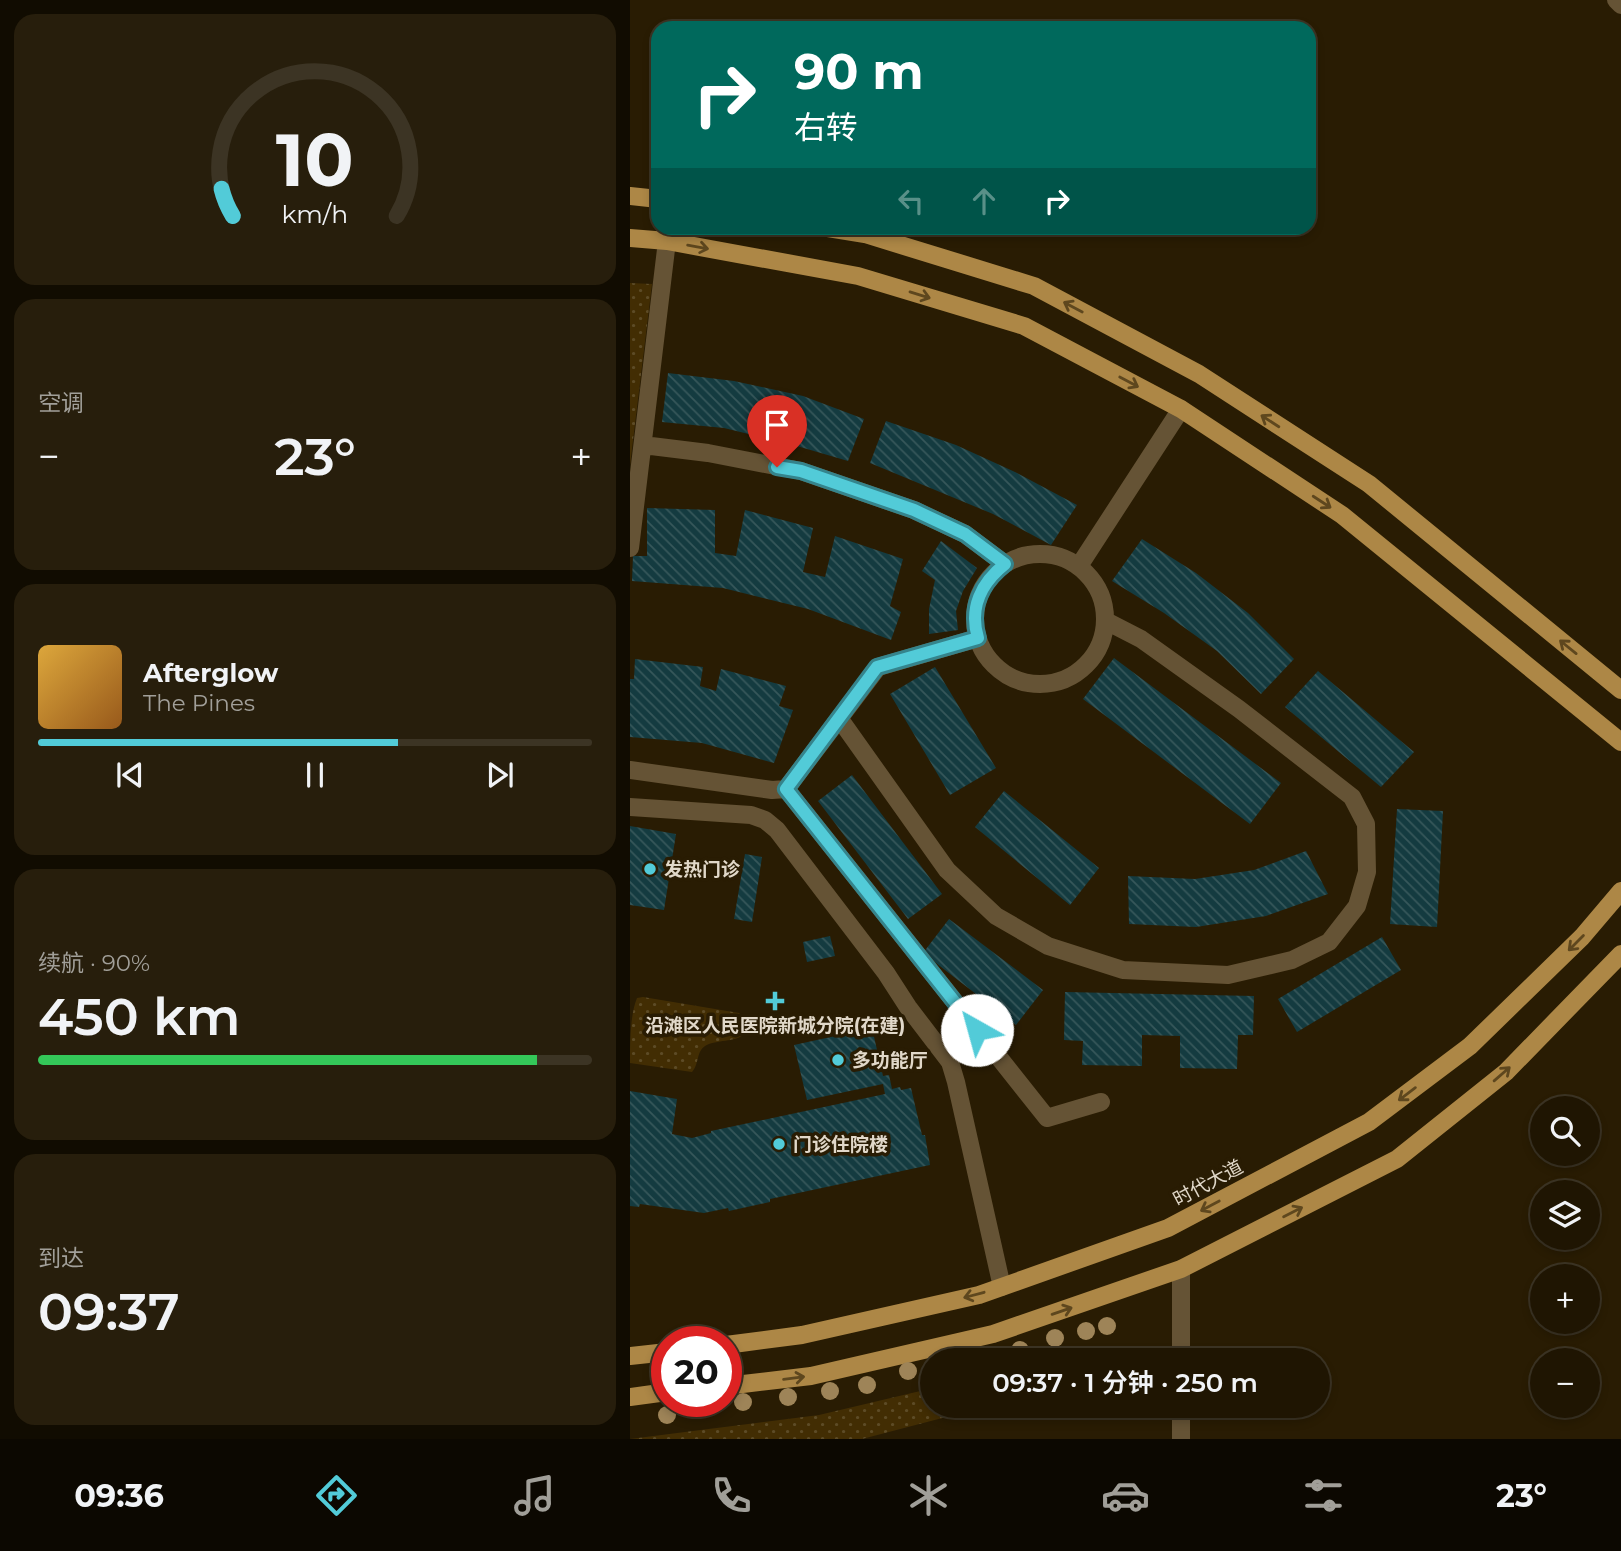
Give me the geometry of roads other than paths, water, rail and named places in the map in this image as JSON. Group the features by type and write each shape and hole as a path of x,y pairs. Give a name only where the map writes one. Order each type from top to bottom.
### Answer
{"main road":[{"path":"630,196 651,198"},
{"path":"868,235 1034,286 1199,374 1368,484 1621,690"},
{"path":"630,238 667,242 858,276 1024,326 1181,409 1342,515 1621,742"},
{"name":"时代大道","path":"742,1343 802,1335 979,1295 1168,1228 1370,1122 1470,1046 1582,937 1621,891"},
{"path":"742,1383 811,1376 993,1334 1181,1269 1397,1159 1506,1072 1621,954"},
{"path":"630,1356 651,1354"},
{"path":"630,1397 651,1394"}],"street":[{"path":"1616,0 1621,5"},
{"path":"630,548 667,242"},
{"path":"1079,566 1181,409"},
{"path":"643,445 708,453 801,471 914,510 965,534 1005,564"},
{"path":"1042,554 1066,559 1079,566 1091,577 1104,606 1104,637 1098,651 1076,674 1062,681 1030,684 1001,672 990,661 978,638 975,617 977,601 983,587 1005,564 1019,557 1042,554"},
{"path":"839,718 947,870 996,916 1048,946 1123,970 1228,975 1292,960 1329,942 1357,906 1367,872 1366,824 1352,797 1239,709 1141,639 1106,621"},
{"path":"630,770 772,790 786,789 877,667 978,638"},
{"path":"786,789 1047,1118 1101,1102"},
{"path":"630,807 751,815 765,820 776,830 890,978 952,1067 1002,1287"},
{"path":"1181,1269 1181,1348"},
{"path":"1181,1418 1181,1439"}],"place":[{"name":"发热门诊","path":"650,869"},
{"name":"沿滩区人民医院新城分院(在建)","path":"775,1001"},
{"name":"多功能厅","path":"838,1060"},
{"name":"门诊住院楼","path":"779,1144"}]}
